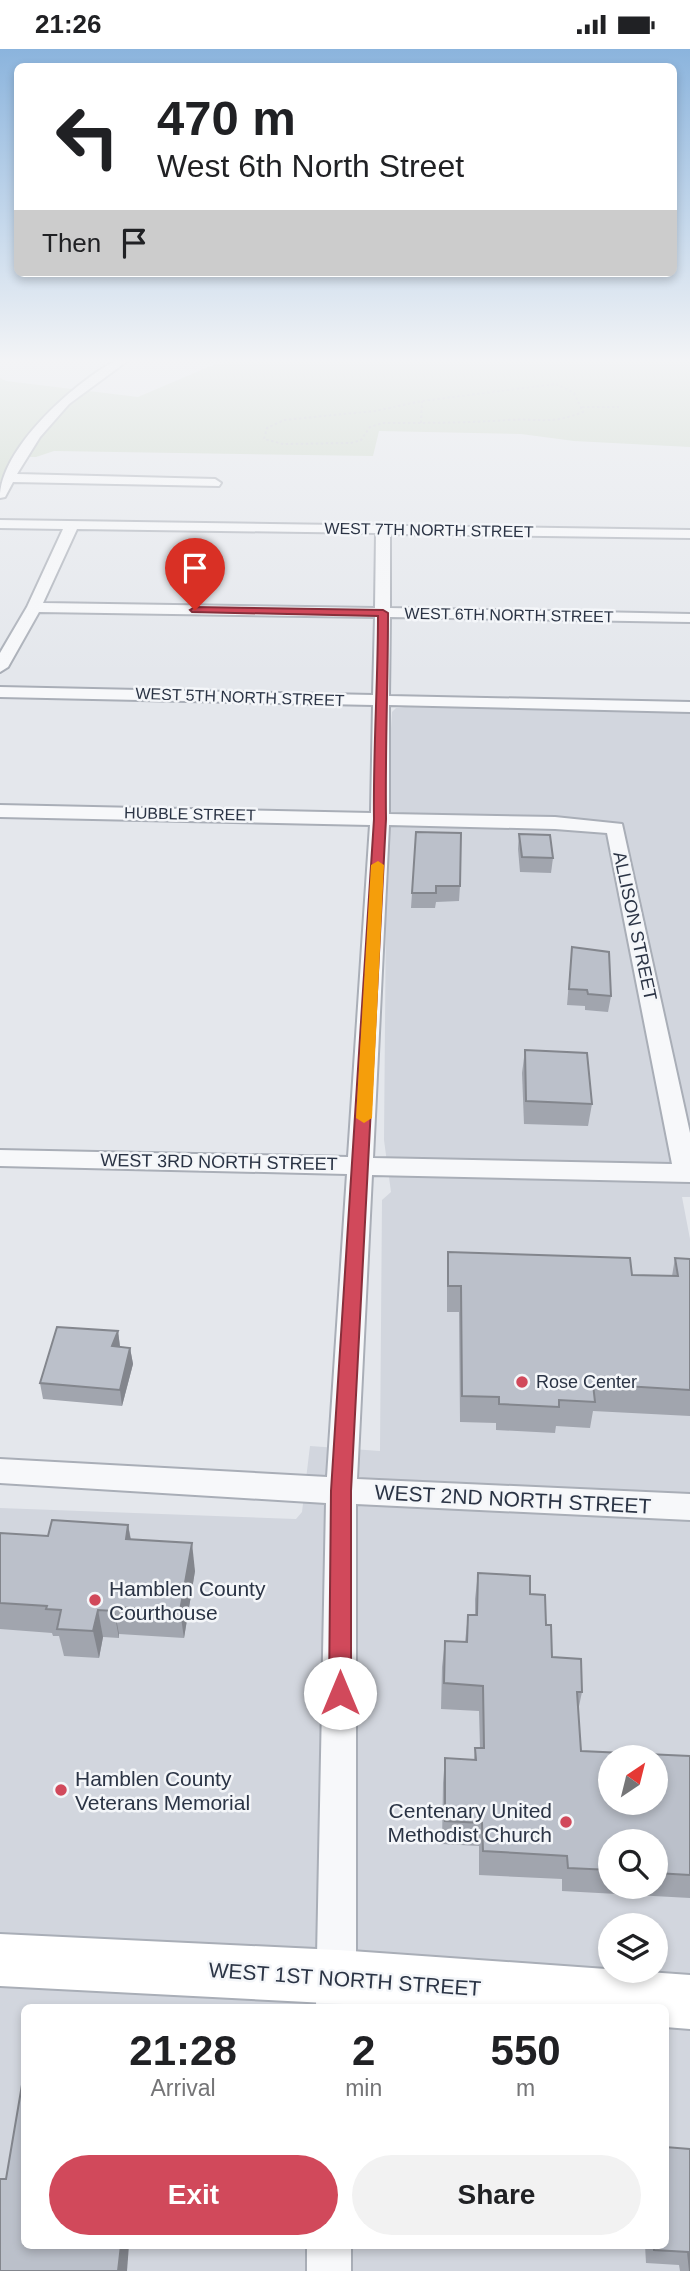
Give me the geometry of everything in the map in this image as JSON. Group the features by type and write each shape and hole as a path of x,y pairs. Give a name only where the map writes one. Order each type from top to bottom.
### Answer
{"main road":[{"name":"WEST 1ST NORTH STREET","path":"0,1960 337,1992 690,2002"}],"street":[{"path":"0,494 16,466"},
{"path":"8,478 215,483"},
{"name":"WEST 7TH NORTH STREET","path":"0,524 690,534"},
{"path":"0,667 34,607 72,524"},
{"path":"337,1992 341,1491 380,819 383,529"},
{"name":"WEST 6TH NORTH STREET","path":"34,607 690,618"},
{"name":"WEST 5TH NORTH STREET","path":"0,692 240,695 383,701 690,707"},
{"path":"0,704 219,708 240,695"},
{"name":"HUBBLE STREET","path":"0,811 380,819"},
{"name":"ALLISON STREET","path":"380,819 555,823 615,828 688,1173"},
{"name":"WEST 3RD NORTH STREET","path":"0,1158 688,1173"},
{"name":"WEST 2ND NORTH STREET","path":"0,1471 341,1491 690,1507"},
{"path":"329,2271 330,2249"}],"shaded area":[{"path":"396,708 690,712 690,1197 682,1197 690,1239 690,2271 0,2271 0,1508 296,1519 302,1512 310,1446 380,1451 382,1200 391,1192 384,1140 387,794 392,712"}],"green space":[{"path":"0,466 8,466 0,482"}],"building":[{"path":"416,832 461,833 460,886 436,886 436,893 412,893"},
{"path":"519,834 550,835 553,858 522,857"},
{"path":"572,947 609,952 611,996 569,989"},
{"path":"525,1050 587,1053 592,1104 526,1101"},
{"path":"448,1252 630,1258 632,1275 678,1276 675,1258 690,1259 690,1390 593,1384 595,1402 559,1400 559,1407 499,1404 499,1397 462,1396 461,1286 448,1286"},
{"path":"57,1327 118,1331 112,1346 130,1348 120,1390 40,1383"},
{"name":"Hamblen County Courthouse","path":"52,1520 128,1525 126,1539 192,1543 180,1611 114,1607 114,1611 98,1610 93,1631 57,1629 61,1610 46,1609 47,1606 0,1603 0,1533 48,1536"},
{"path":"478,1573 530,1576 530,1594 545,1595 546,1625 551,1625 552,1657 581,1659 582,1692 577,1692 581,1751 598,1752 598,1815 668,1815 668,1755 690,1756 690,1875 668,1874 668,1829 598,1829 598,1869 568,1868 567,1856 483,1851 482,1823 445,1821 445,1758 476,1760 475,1748 484,1748 483,1686 444,1683 445,1641 467,1642 468,1615 477,1615"},
{"path":"21,2091 21,2249 121,2249 118,2271 0,2271 0,2179 6,2179"},
{"path":"669,2147 690,2149 690,2271 688,2252 654,2250 669,2249"}],"slow traffic":[{"path":"364,1118 378,865"}],"place":[{"name":"Rose Center","path":"522,1382"},
{"name":"Hamblen County Courthouse","path":"95,1600"},
{"name":"Hamblen County Veterans Memorial","path":"61,1790"},
{"name":"Centenary United Methodist Church","path":"566,1822"}],"route":[{"path":"195,610 383,613 380,819 341,1491 340,1693"}]}
